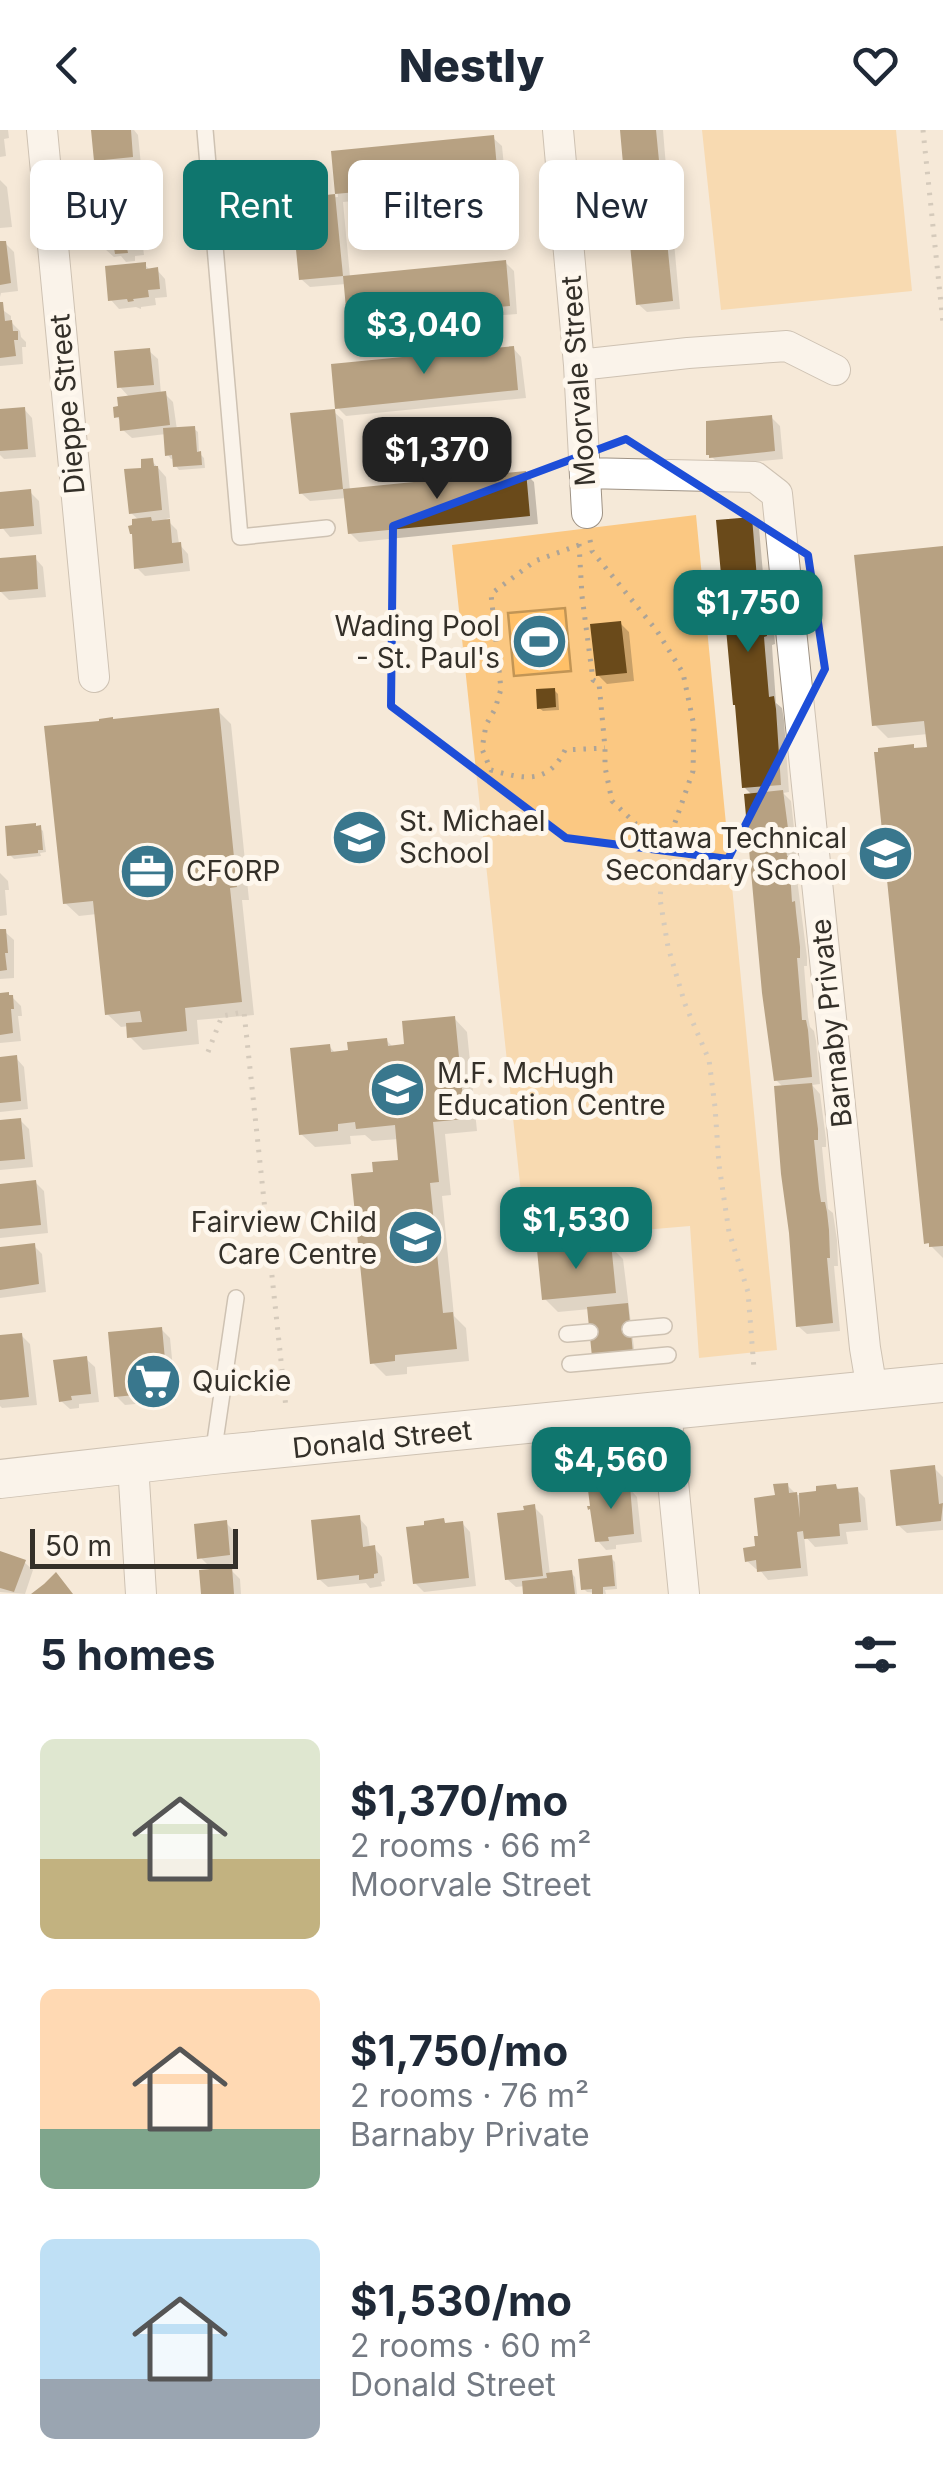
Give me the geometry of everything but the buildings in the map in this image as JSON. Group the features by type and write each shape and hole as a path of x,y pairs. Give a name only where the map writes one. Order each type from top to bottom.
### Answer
{"street":[{"name":"Dieppe Street","path":"42,130 94,678"},
{"name":"Moorvale Street","path":"558,130 587,513"},
{"path":"578,365 787,346 835,370"},
{"name":"Barnaby Private","path":"585,473 755,477 777,494 860,1308 872,1390"},
{"name":"Donald Street","path":"0,1479 943,1384"},
{"path":"666,1410 684,1594"},
{"path":"134,1464 141,1594"}],"lane":[{"path":"205,130 240,537 327,528"},
{"path":"213,1455 236,1298"},
{"path":"630,1329 664,1326"},
{"path":"567,1334 590,1332"},
{"path":"570,1364 668,1355"}],"path":[{"path":"923,130 943,323"},
{"path":"606,748 565,750 540,777 519,778 492,770 482,749 486,726 501,690 491,594 535,561 579,544 588,532 592,550 658,631 683,673 694,726 693,771 664,854 660,900 668,947 685,1004 709,1060 729,1232 748,1292 758,1402"},
{"path":"579,544 585,622 593,680 599,683 605,766 612,801 636,824 669,838"},
{"path":"208,1052 222,1016 244,1012 286,1408"}],"highlighted area":[{"path":"626,439 808,555 825,669 728,859 566,838 391,706 393,526"}],"shaded area":[{"path":"702,130 896,130 912,291 721,310"},
{"path":"696,515 777,1350 699,1358 690,1226 526,1240 452,545"},
{"name":"Wading Pool - St. Paul's","path":"565,608 571,671 514,676 508,613"}],"place":[{"name":"Wading Pool - St. Paul's","path":"539,642"},
{"name":"St. Michael School","path":"360,837"},
{"name":"Ottawa Technical Secondary School","path":"886,854"},
{"name":"CFORP","path":"147,871"},
{"name":"M.F. McHugh Education Centre","path":"398,1089"},
{"name":"Fairview Child Care Centre","path":"416,1238"},
{"name":"Quickie","path":"153,1381"}]}
